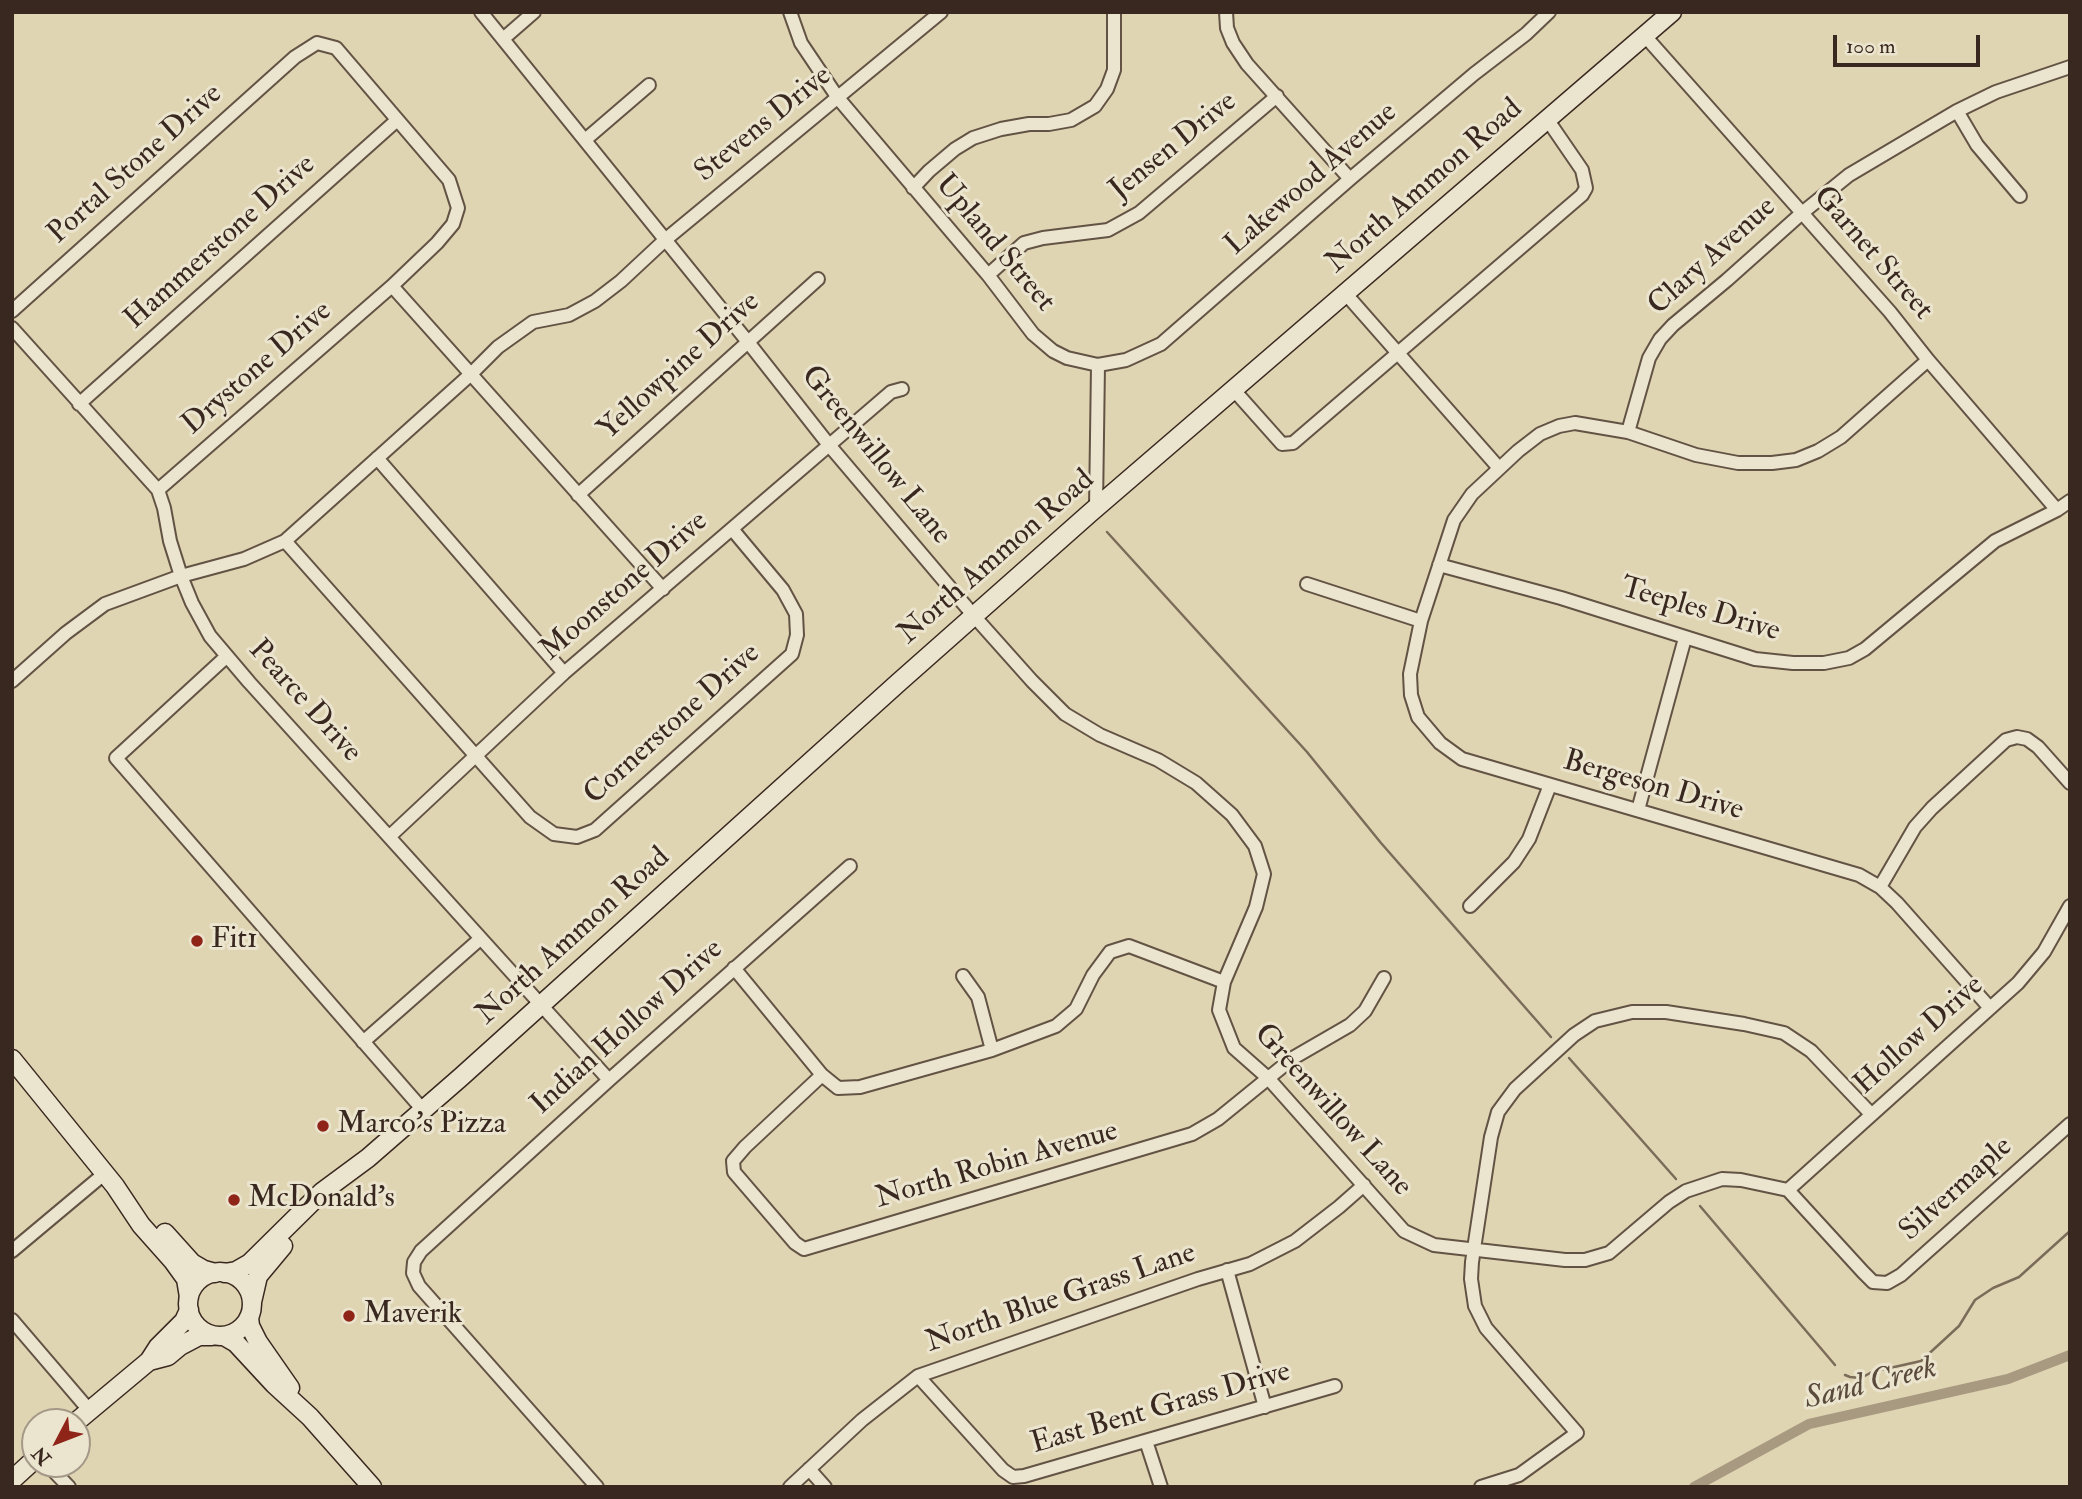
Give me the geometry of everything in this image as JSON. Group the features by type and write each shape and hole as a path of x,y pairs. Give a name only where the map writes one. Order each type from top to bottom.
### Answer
{"main road":[{"name":"North Ammon Road","path":"220,1273 236,1272 250,1263 322,1192 368,1158 1096,508 1672,12"},
{"path":"12,1059 186,1279 194,1324 202,1331 236,1343 274,1384 310,1417 372,1487"},
{"name":"North Ammon Road","path":"250,1312 258,1276 368,1158"},
{"path":"110,1180 150,1215 192,1263 204,1270 234,1276 243,1282 248,1290 250,1326 258,1342 310,1417"},
{"path":"91,1409 149,1361 158,1346 184,1321 196,1282 205,1276 220,1273"},
{"path":"149,1361 168,1356 199,1336 234,1333 242,1327 250,1312"}],"street":[{"name":"Greenwillow Lane","path":"481,12 829,445 1032,681 1065,714 1100,735 1158,760 1196,783 1232,815 1255,846 1264,874 1256,907 1224,982 1219,1010 1234,1048 1268,1078 1404,1231 1434,1245 1565,1260 1585,1259 1609,1253 1669,1202 1701,1184 1722,1179 1741,1180 1788,1191"},
{"path":"503,39 534,12"},
{"name":"Upland Street","path":"790,12 801,43 838,99 988,275 1033,334 1053,351 1067,358 1098,365"},
{"name":"Stevens Drive","path":"12,681 66,633 105,604 181,576 244,559 285,541 471,374 498,346 533,322 569,315 595,301 941,12"},
{"path":"913,188 955,149 973,138 1001,129 1071,120 1096,106 1107,89 1114,70 1114,12"},
{"path":"1226,12 1227,28 1233,43 1247,64 1350,179"},
{"name":"Lakewood Avenue","path":"1098,365 1126,360 1161,344 1350,179 1549,12"},
{"name":"Garnet Street","path":"1645,36 1890,312 2057,510"},
{"name":"Drystone Drive","path":"158,490 392,286 453,224 458,208 449,180 336,48 317,43 295,57"},
{"name":"Portal Stone Drive","path":"12,312 295,57"},
{"name":"Clary Avenue","path":"1628,432 1649,358 1660,339 1802,213 1849,175 1957,111 1996,92 2070,67"},
{"path":"585,140 649,85"},
{"name":"Jensen Drive","path":"988,275 1024,243 1108,230 1139,213 1277,96"},
{"path":"1957,111 1977,145 2020,196"},
{"path":"1233,389 1282,444 1293,443 1398,354 1582,195 1586,188 1582,170 1547,119"},
{"name":"Hammerstone Drive","path":"79,404 396,121"},
{"name":"Yellowpine Drive","path":"578,495 818,279"},
{"path":"392,286 663,589"},
{"path":"1345,293 1499,468"},
{"name":"Pearce Drive","path":"12,328 158,490 181,576 210,636 609,1080"},
{"name":"Bergeson Drive","path":"1928,360 1841,437 1796,460 1738,463 1696,455 1628,432 1575,423 1540,434 1472,494 1454,520 1421,621 1410,674 1411,695 1418,716 1440,743 1462,759 1859,875 1880,887 1897,903 1990,1008"},
{"path":"1096,508 1098,365"},
{"name":"Moonstone Drive","path":"390,836 564,673 891,392 902,388"},
{"path":"377,458 564,673"},
{"name":"Teeples Drive","path":"1438,565 1561,598 1755,659 1824,663 1849,658 1865,649 1995,541 2070,501"},
{"name":"Cornerstone Drive","path":"285,541 530,817 554,834 577,837 595,830 792,654 797,635 796,614 783,590 732,529"},
{"path":"1307,584 1421,621"},
{"path":"1637,810 1685,638"},
{"path":"227,656 116,758 422,1110"},
{"path":"1880,887 1915,827 2006,740 2017,737 2038,747 2070,783"},
{"path":"1470,906 1514,862 1529,839 1550,785"},
{"name":"Indian Hollow Drive","path":"597,1487 419,1286 413,1273 414,1262 421,1251 609,1080 850,866"},
{"name":"Hollow Drive","path":"1788,1191 2032,967 2044,952 2070,906"},
{"path":"363,1042 480,939"},
{"path":"734,968 822,1075 838,1088 860,1087 992,1050 1056,1027 1076,1009 1093,975 1110,953 1129,946 1224,982"},
{"path":"963,976 978,997 992,1050"},
{"name":"North Robin Avenue","path":"822,1075 733,1161 734,1172 795,1243 804,1249 1192,1134 1218,1119 1293,1058 1350,1026 1365,1011 1384,978"},
{"path":"1481,1487 1519,1475 1577,1433 1486,1328 1475,1306 1471,1279 1491,1137 1497,1112 1515,1089 1574,1035 1595,1021 1632,1012 1666,1012 1784,1033 1811,1051 1871,1114"},
{"name":"Silvermaple","path":"1788,1191 1874,1282 1887,1283 1901,1275 2070,1124"},
{"path":"12,1251 110,1180"},
{"name":"North Blue Grass Lane","path":"790,1487 862,1420 918,1376 1250,1264 1295,1241 1364,1185"},
{"path":"1227,1270 1265,1407"},
{"path":"12,1320 77,1408"},
{"name":"East Bent Grass Drive","path":"918,1376 1003,1470 1013,1477 1335,1386"},
{"path":"1146,1441 1161,1487"},
{"path":"809,1469 825,1487"}],"waterway":[{"path":"1107,532 1307,752 1381,843 1551,1037"},
{"path":"1569,1058 1676,1179"},
{"path":"1700,1206 1835,1365"},
{"path":"1845,1375 1861,1378 1872,1372 1921,1361 1959,1326 1975,1300 1993,1288 2019,1277 2070,1231"},
{"name":"Sand Creek","path":"1694,1487 1809,1424 2008,1379 2070,1355"}],"place":[{"name":"Fit1","path":"197,941"},
{"name":"Marco's Pizza","path":"323,1126"},
{"name":"McDonald's","path":"234,1200"},
{"name":"Maverik","path":"349,1316"}]}
